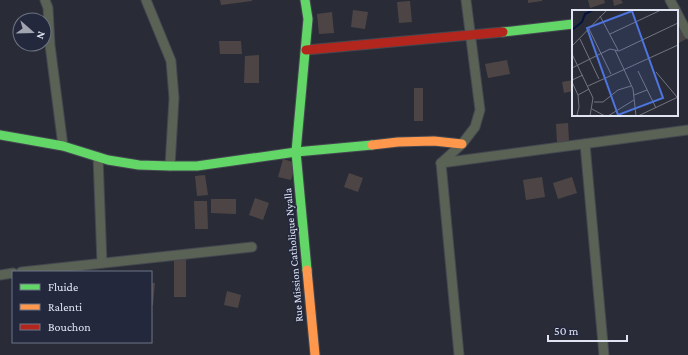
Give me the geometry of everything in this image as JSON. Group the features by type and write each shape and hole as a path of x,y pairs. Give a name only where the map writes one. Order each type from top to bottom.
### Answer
{"street":[{"path":"45,0 48,8 50,45 63,146"},
{"path":"146,0 171,60 174,98 170,166"},
{"name":"Rue Mission Catholique Nyalla","path":"305,0 308,19 296,152 315,355"},
{"path":"441,163 462,144 475,127 480,110 466,0"},
{"path":"670,0 675,10"},
{"path":"678,16 688,34"},
{"path":"306,50 471,36 572,24"},
{"path":"441,163 688,130"},
{"path":"0,135 63,146 98,157 139,165 170,166 197,166 296,152 398,142 434,141 462,144"},
{"path":"585,144 604,355"},
{"path":"98,157 102,263"},
{"path":"441,163 459,355"},
{"path":"29,271 252,247"},
{"path":"0,275 12,273"}],"building":[{"path":"220,0 252,0 252,1 221,5"},
{"path":"528,0 542,0 542,1 528,3"},
{"path":"588,0 604,0 605,3 590,8"},
{"path":"613,0 621,0 623,3 614,6"},
{"path":"410,1 412,22 399,23 397,2"},
{"path":"353,10 368,12 365,29 351,27"},
{"path":"332,12 334,33 319,34 317,14"},
{"path":"678,19 688,38 678,43"},
{"path":"219,41 241,41 242,54 220,54"},
{"path":"259,55 259,83 244,83 245,56"},
{"path":"507,60 510,74 488,78 485,64"},
{"path":"572,80 572,91 564,93 562,82"},
{"path":"414,88 423,88 423,121 414,121"},
{"path":"568,123 569,142 557,143 556,124"},
{"path":"283,159 296,163 291,180 278,177"},
{"path":"349,173 363,178 358,192 344,187"},
{"path":"205,175 208,195 197,196 195,176"},
{"path":"542,177 545,197 526,200 523,180"},
{"path":"572,177 577,193 558,199 553,183"},
{"path":"255,198 269,203 263,220 249,215"},
{"path":"211,199 236,199 236,214 211,213"},
{"path":"194,201 207,201 208,229 195,229"},
{"path":"174,258 186,258 186,297 174,297"},
{"path":"152,283 155,283 153,305"},
{"path":"227,291 241,295 238,308 224,305"}],"traffic: fast":[{"path":"305,0 308,19 296,152 307,270"},
{"path":"503,32 572,24"},
{"path":"0,135 63,146 108,160 139,165 170,166 197,166 296,152 372,145"}],"traffic: slow":[{"path":"372,145 398,142 434,141 462,144"},
{"path":"307,270 315,355"}],"traffic: jam":[{"path":"306,50 503,32"}]}
